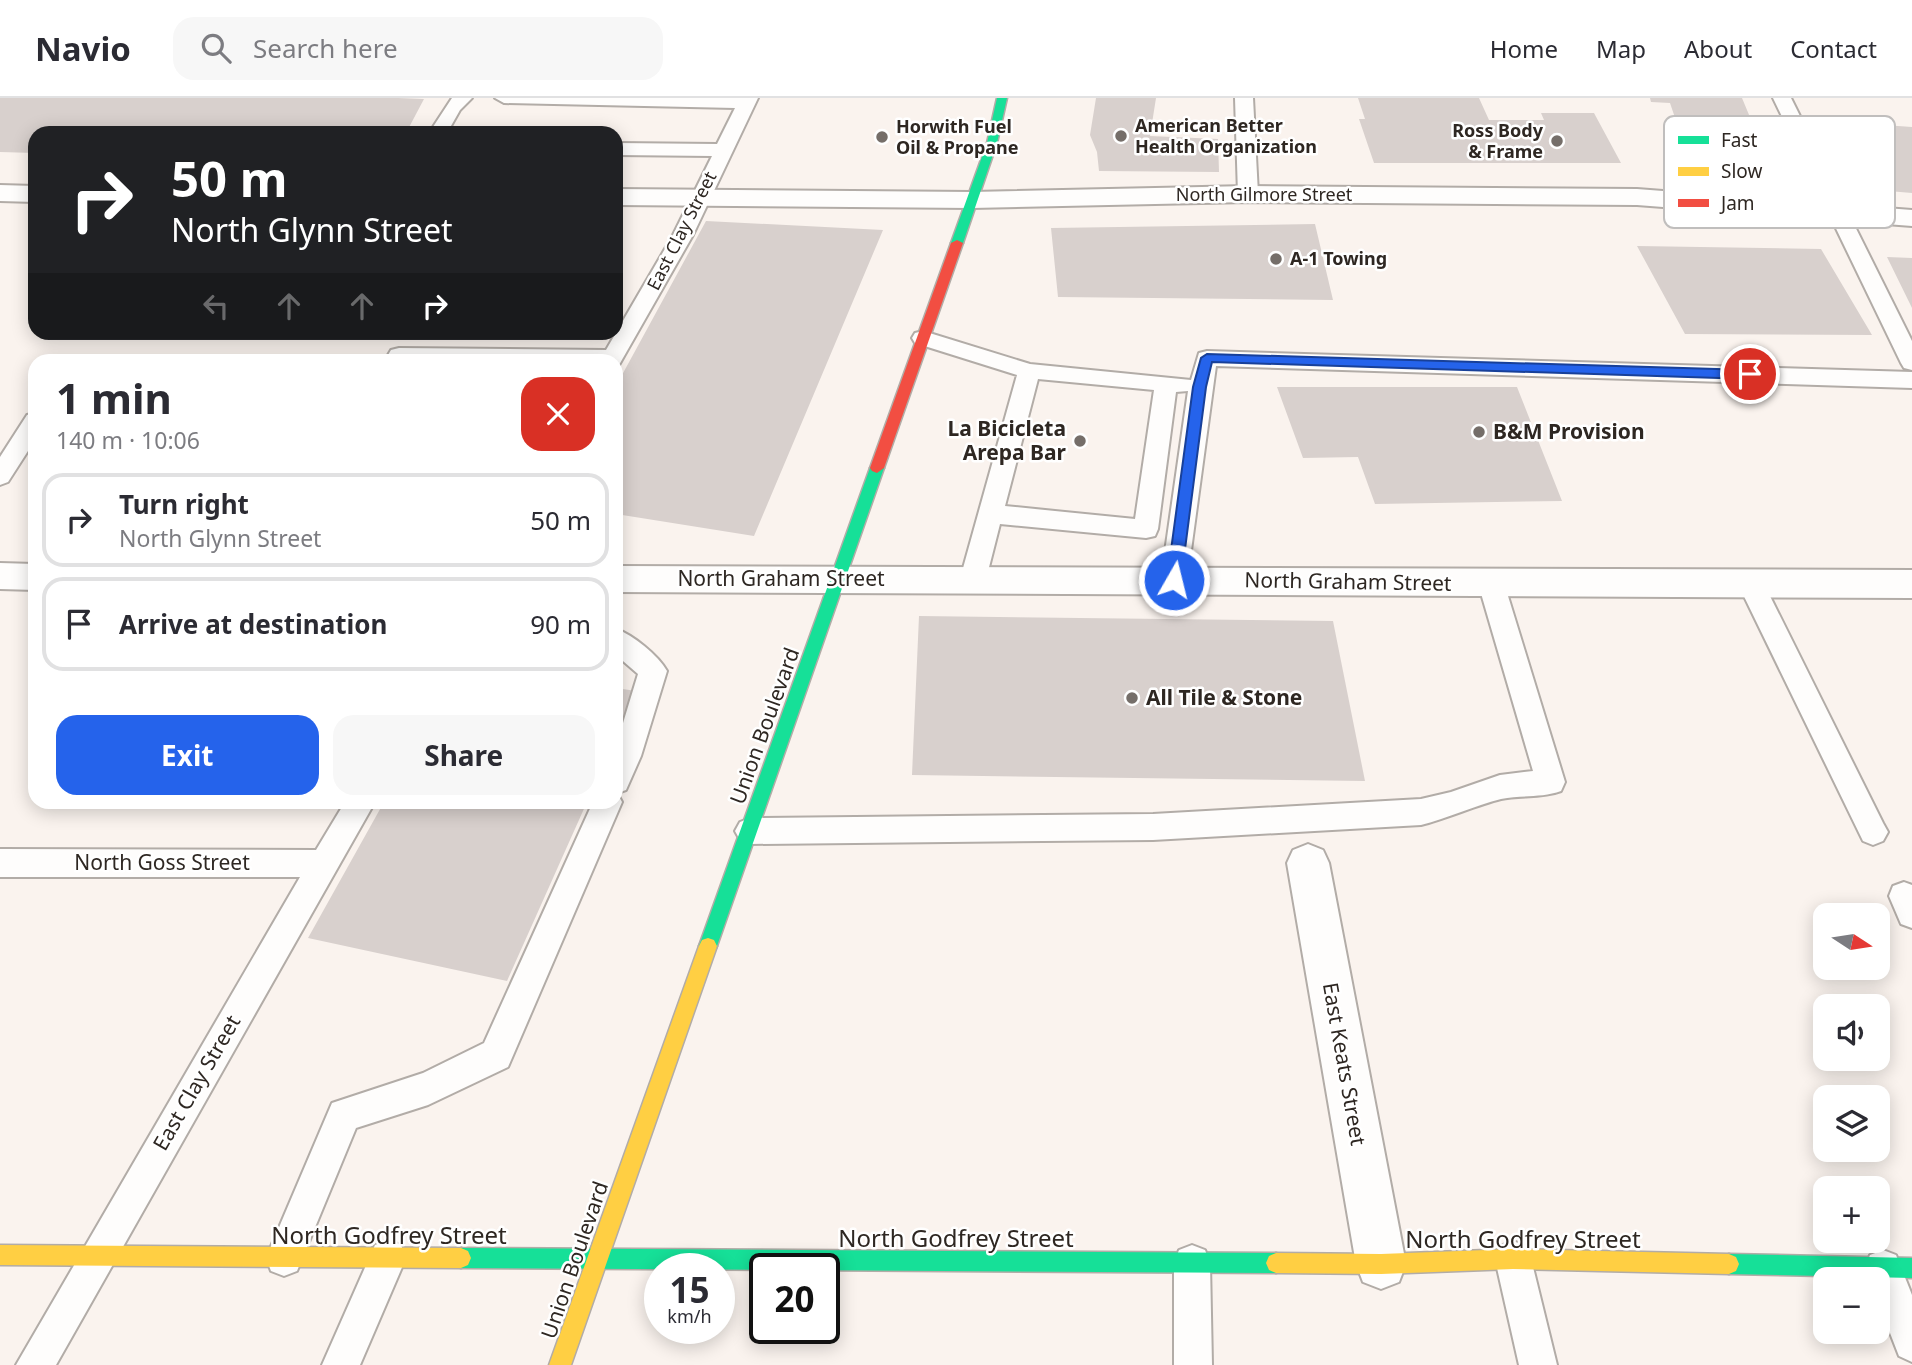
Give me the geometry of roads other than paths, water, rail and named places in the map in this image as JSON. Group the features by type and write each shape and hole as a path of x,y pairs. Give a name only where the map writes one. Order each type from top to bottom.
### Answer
{"main road":[{"name":"Union Boulevard","path":"560,1365 840,579 992,143 1002,98"},
{"name":"North Godfrey Street","path":"0,1255 1381,1264 1513,1259 1897,1268"}],"street":[{"path":"0,193 28,194"},
{"name":"North Gilmore Street","path":"623,197 972,200 1248,194 1664,199"},
{"path":"0,576 28,577"},
{"name":"North Graham Street","path":"623,579 1912,584"},
{"name":"East Keats Street","path":"1308,863 1381,1264"}],"lane":[{"path":"442,126 453,107 463,98"},
{"path":"504,98 747,101"},
{"path":"1244,98 1248,194"},
{"path":"1782,98 1791,116"},
{"name":"East Clay Street","path":"623,340 683,235 747,101"},
{"path":"623,149 724,150"},
{"path":"1844,228 1912,363"},
{"path":"923,338 1029,371 1200,387"},
{"path":"1174,580 1200,387 1207,358 1912,380"},
{"path":"973,579 1029,371"},
{"path":"991,513 1146,529 1166,384"},
{"path":"0,476 28,432"},
{"path":"750,831 1153,827 1407,813 1451,805 1500,787 1551,782 1491,583"},
{"path":"1751,584 1873,832"},
{"path":"623,646 653,671 623,765"},
{"name":"East Clay Street","path":"35,1365 356,809"},
{"path":"284,1258 344,1115 428,1088 496,1055 604,809"},
{"name":"North Goss Street","path":"0,863 324,864"},
{"path":"341,1365 388,1258"},
{"path":"1513,1259 1538,1365"},
{"path":"1192,1262 1193,1365"},
{"path":"1897,1268 1912,1343"}],"place":[{"name":"American Better Health Organization","path":"1121,136"},
{"name":"Horwith Fuel Oil & Propane","path":"882,137"},
{"name":"Ross Body & Frame","path":"1557,141"},
{"name":"A-1 Towing","path":"1276,259"},
{"name":"B&M Provision","path":"1479,432"},
{"name":"La Bicicleta Arepa Bar","path":"1080,441"},
{"name":"All Tile & Stone","path":"1132,698"}]}
